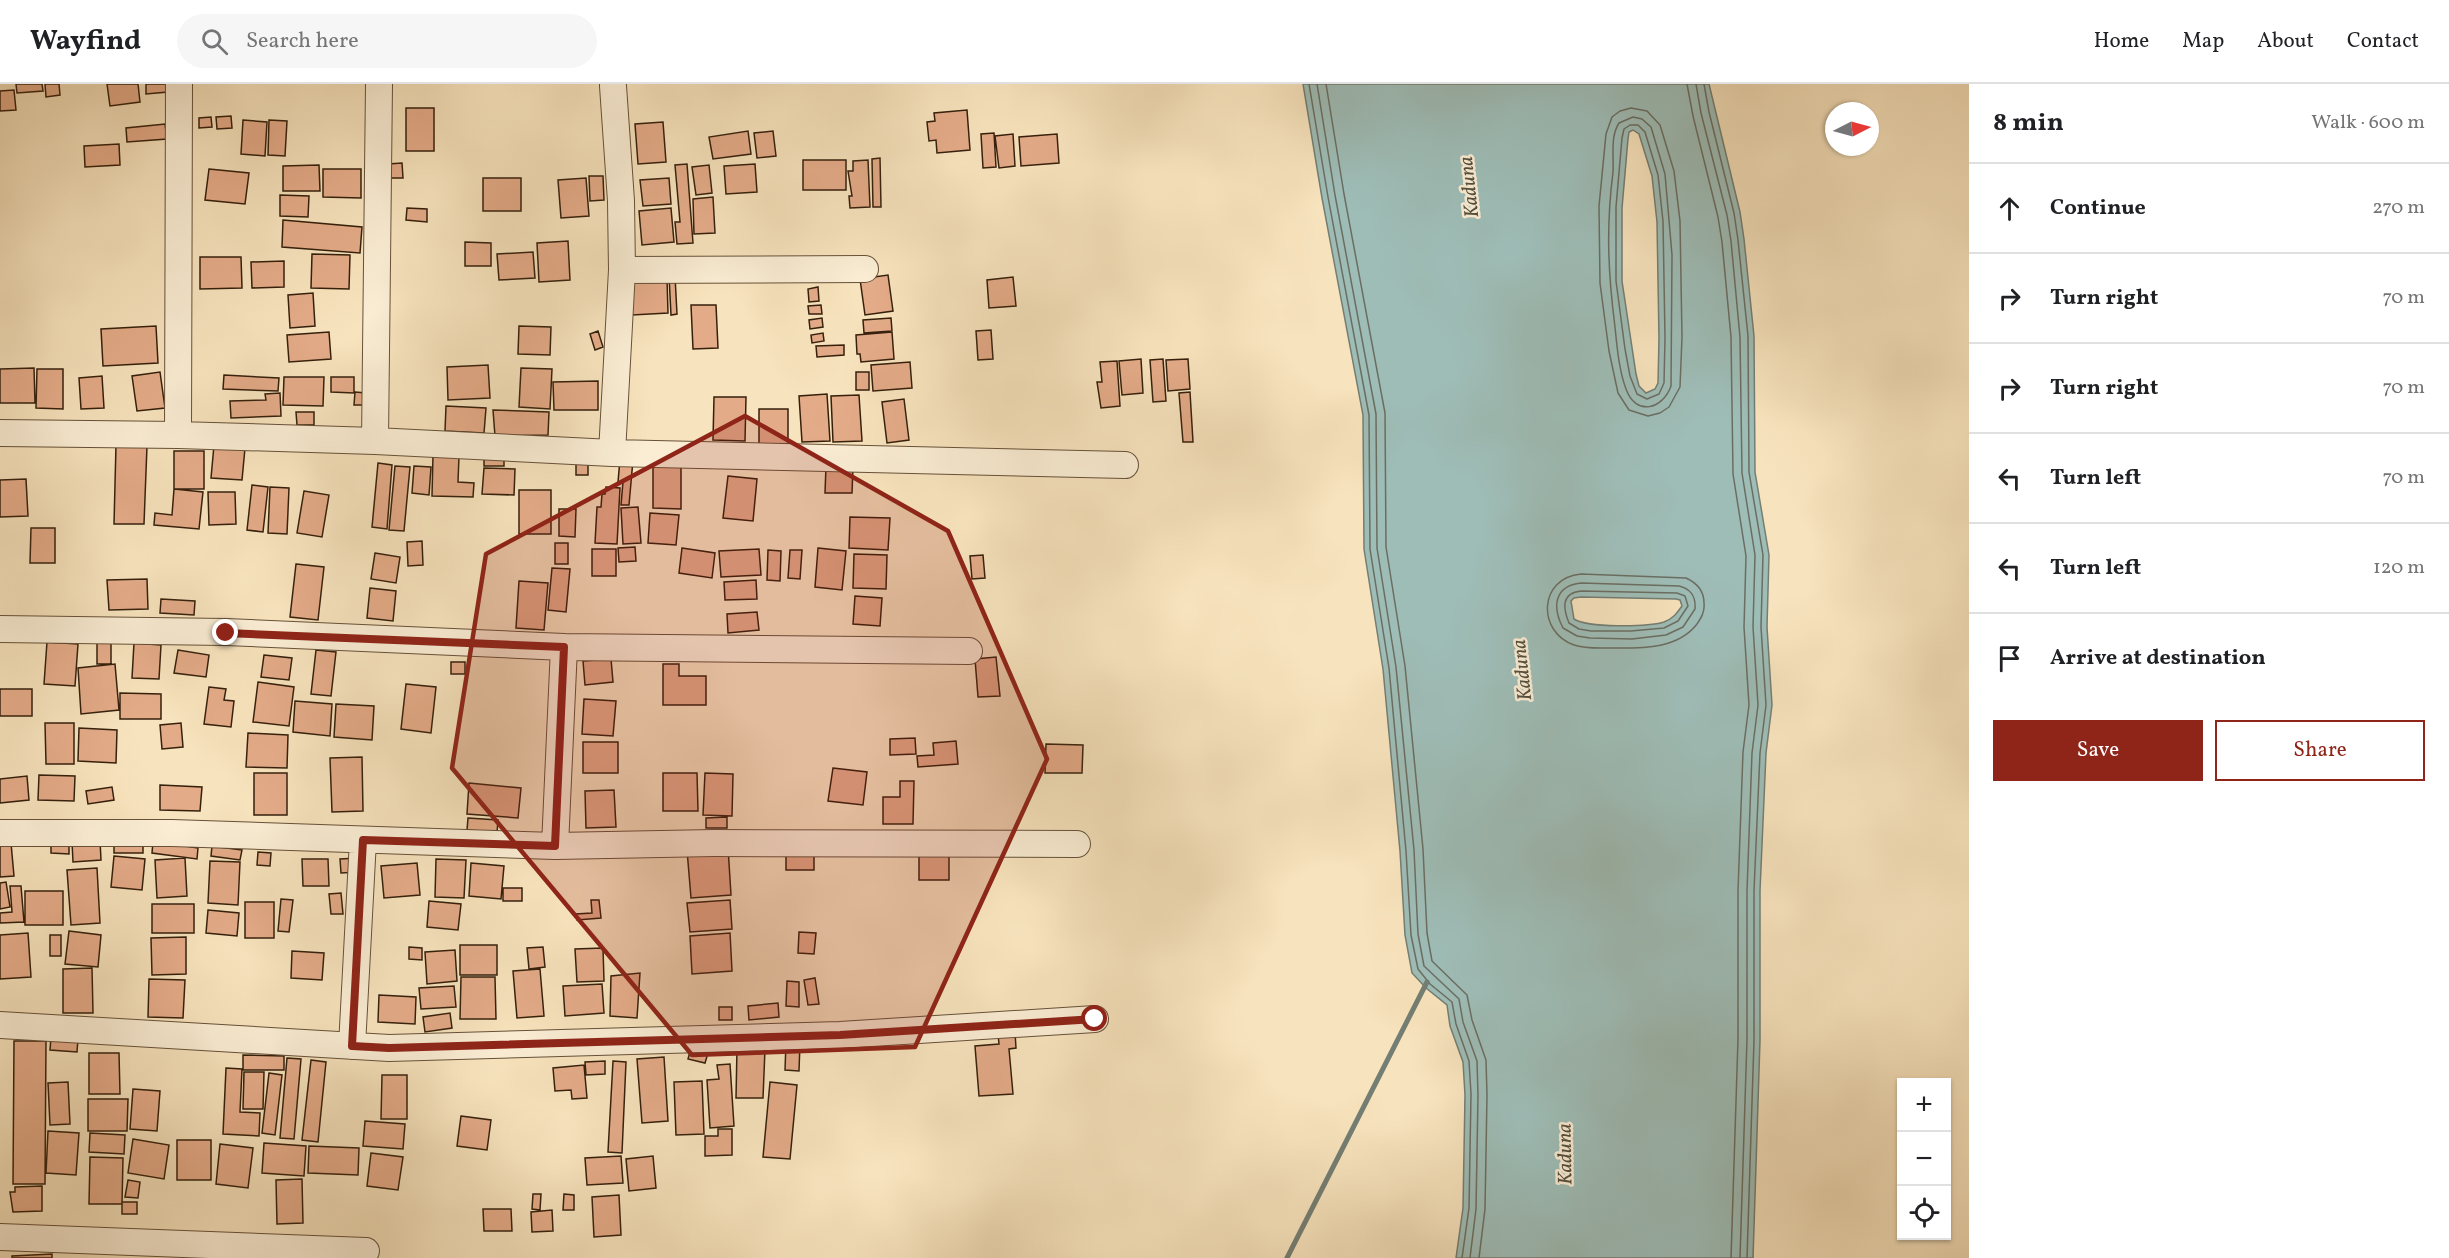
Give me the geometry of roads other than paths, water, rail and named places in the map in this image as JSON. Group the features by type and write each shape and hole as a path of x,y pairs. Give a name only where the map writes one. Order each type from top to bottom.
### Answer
{"street":[{"path":"178,435 179,84"},
{"path":"375,441 378,84"},
{"path":"612,453 622,270 621,201 613,86"},
{"path":"622,270 865,269"},
{"path":"0,433 178,435 375,441 612,453 1125,465"},
{"path":"0,628 226,633 564,647 969,651"},
{"path":"555,846 564,647"},
{"path":"0,833 172,833 555,846 714,843 1077,844"},
{"path":"352,1046 363,840"},
{"path":"0,1025 389,1048 816,1035 1095,1019"},
{"path":"0,1237 366,1251"}],"water":[{"name":"Kaduna","path":"1303,84 1709,84 1740,212 1744,239 1754,336 1755,472 1769,555 1767,627 1772,705 1766,753 1760,891 1760,1040 1753,1258 1456,1258 1463,1208 1465,1095 1463,1062 1450,1026 1447,1005 1412,973 1405,935 1400,851 1383,669 1364,549 1363,415","holes":["1633,130 1639,134 1652,176 1657,222 1658,383 1655,389 1646,393 1639,386 1636,374 1622,281 1622,208 1628,139 1629,132","1581,597 1676,599 1680,600 1682,606 1672,617 1656,624 1632,626 1592,624 1574,619 1571,601"]}],"waterway":[{"path":"1287,1258 1427,982"}]}
